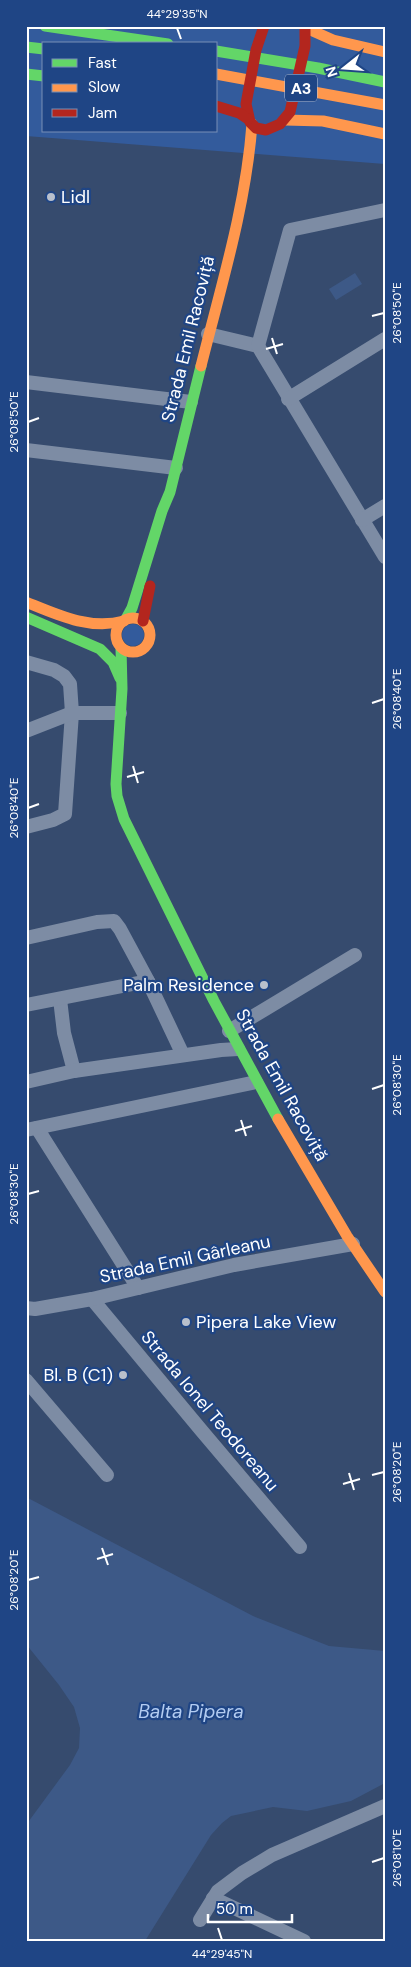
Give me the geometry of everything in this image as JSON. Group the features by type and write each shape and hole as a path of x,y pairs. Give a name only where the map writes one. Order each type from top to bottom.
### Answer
{"main road":[{"path":"45,26 154,42"},
{"name":"Strada Emil Racoviță","path":"264,26 245,105 250,122 249,159 243,195 170,492 162,511 132,608 117,630 121,684 116,784 122,813 238,1049 353,1244 385,1292"},
{"path":"218,107 239,113 264,130 266,138 285,120 290,112 305,46 305,27 339,42 385,52"},
{"path":"26,47 42,49"},
{"name":"A3","path":"218,51 385,82"},
{"path":"26,74 42,76"},
{"name":"A3","path":"218,74 385,105"},
{"path":"285,120 314,119 385,134"},
{"name":"Strada Emil Racoviță","path":"243,195 266,138"},
{"name":"Strada Emil Racoviță","path":"121,684 127,679 133,652 143,649 149,640 149,630 142,622 168,515 170,492"},
{"path":"26,602 89,624 104,626 125,620 138,619 142,622"},
{"path":"26,609 119,644 133,652"},
{"path":"26,617 100,649 113,662 121,684"}],"street":[{"path":"254,345 290,230 385,210"},
{"path":"208,334 254,345 385,557"},
{"path":"288,399 385,339"},
{"path":"26,382 191,402"},
{"path":"26,450 176,468"},
{"path":"362,520 385,506"},
{"path":"26,662 54,670 64,676 70,684 72,713 65,814 52,820 26,827"},
{"path":"26,731 72,713 120,713"},
{"path":"26,938 97,922 114,921 148,981 183,1055"},
{"path":"229,1031 355,955"},
{"path":"26,1005 148,981"},
{"path":"60,999 64,1033 74,1071"},
{"path":"26,1082 74,1071 238,1049"},
{"path":"138,1288 32,1129 256,1082"},
{"name":"Strada Emil Gârleanu","path":"26,1308 35,1309 92,1298 234,1265 353,1244"},
{"name":"Strada Ionel Teodoreanu","path":"92,1298 200,1430 300,1547"},
{"path":"26,1380 107,1475"},
{"path":"200,1920 218,1891 242,1873 272,1855 385,1806"},
{"path":"213,1898 304,1941"}],"shaded area":[{"path":"26,26 385,26 385,164 26,136"},
{"path":"133,624 141,627 144,635 141,643 133,646 125,643 122,635 125,627"}],"water":[{"path":"355,273 362,284 336,300 329,289"},
{"name":"Balta Pipera","path":"26,1497 253,1616 329,1646 385,1651 385,1783 351,1801 307,1811 273,1807 231,1816 211,1835 145,1941 26,1941 26,1825 70,1765 79,1748 80,1728 74,1707 26,1644"}],"traffic: fast":[{"path":"45,26 154,42"},
{"path":"26,47 42,49"},
{"path":"218,51 318,68 385,82"},
{"path":"26,74 42,76"},
{"path":"126,619 132,608 162,511 170,492 201,366"},
{"path":"26,617 100,649 113,662 120,678"},
{"path":"121,648 122,689 116,784 117,796 124,819 214,1001 278,1119"}],"traffic: slow":[{"path":"306,28 333,40 385,52"},
{"path":"218,74 385,105"},
{"path":"285,120 323,121 385,134"},
{"path":"201,366 238,216 249,155 252,124"},
{"path":"26,602 74,620 98,624 124,621"},
{"path":"133,618 145,623 150,635 145,647 133,652 121,647 116,635 121,623 133,618"},
{"path":"278,1119 347,1236 385,1292"}],"traffic: jam":[{"path":"264,26 256,50 246,104 250,122 256,128 266,130 280,124 290,112 305,46 305,26"},
{"path":"218,107 239,113 248,119"},
{"path":"143,621 150,586"}],"place":[{"name":"Lidl","path":"51,197"},
{"name":"Palm Residence","path":"264,985"},
{"name":"Pipera Lake View","path":"186,1322"},
{"name":"Bl. B (C1)","path":"123,1375"}]}
